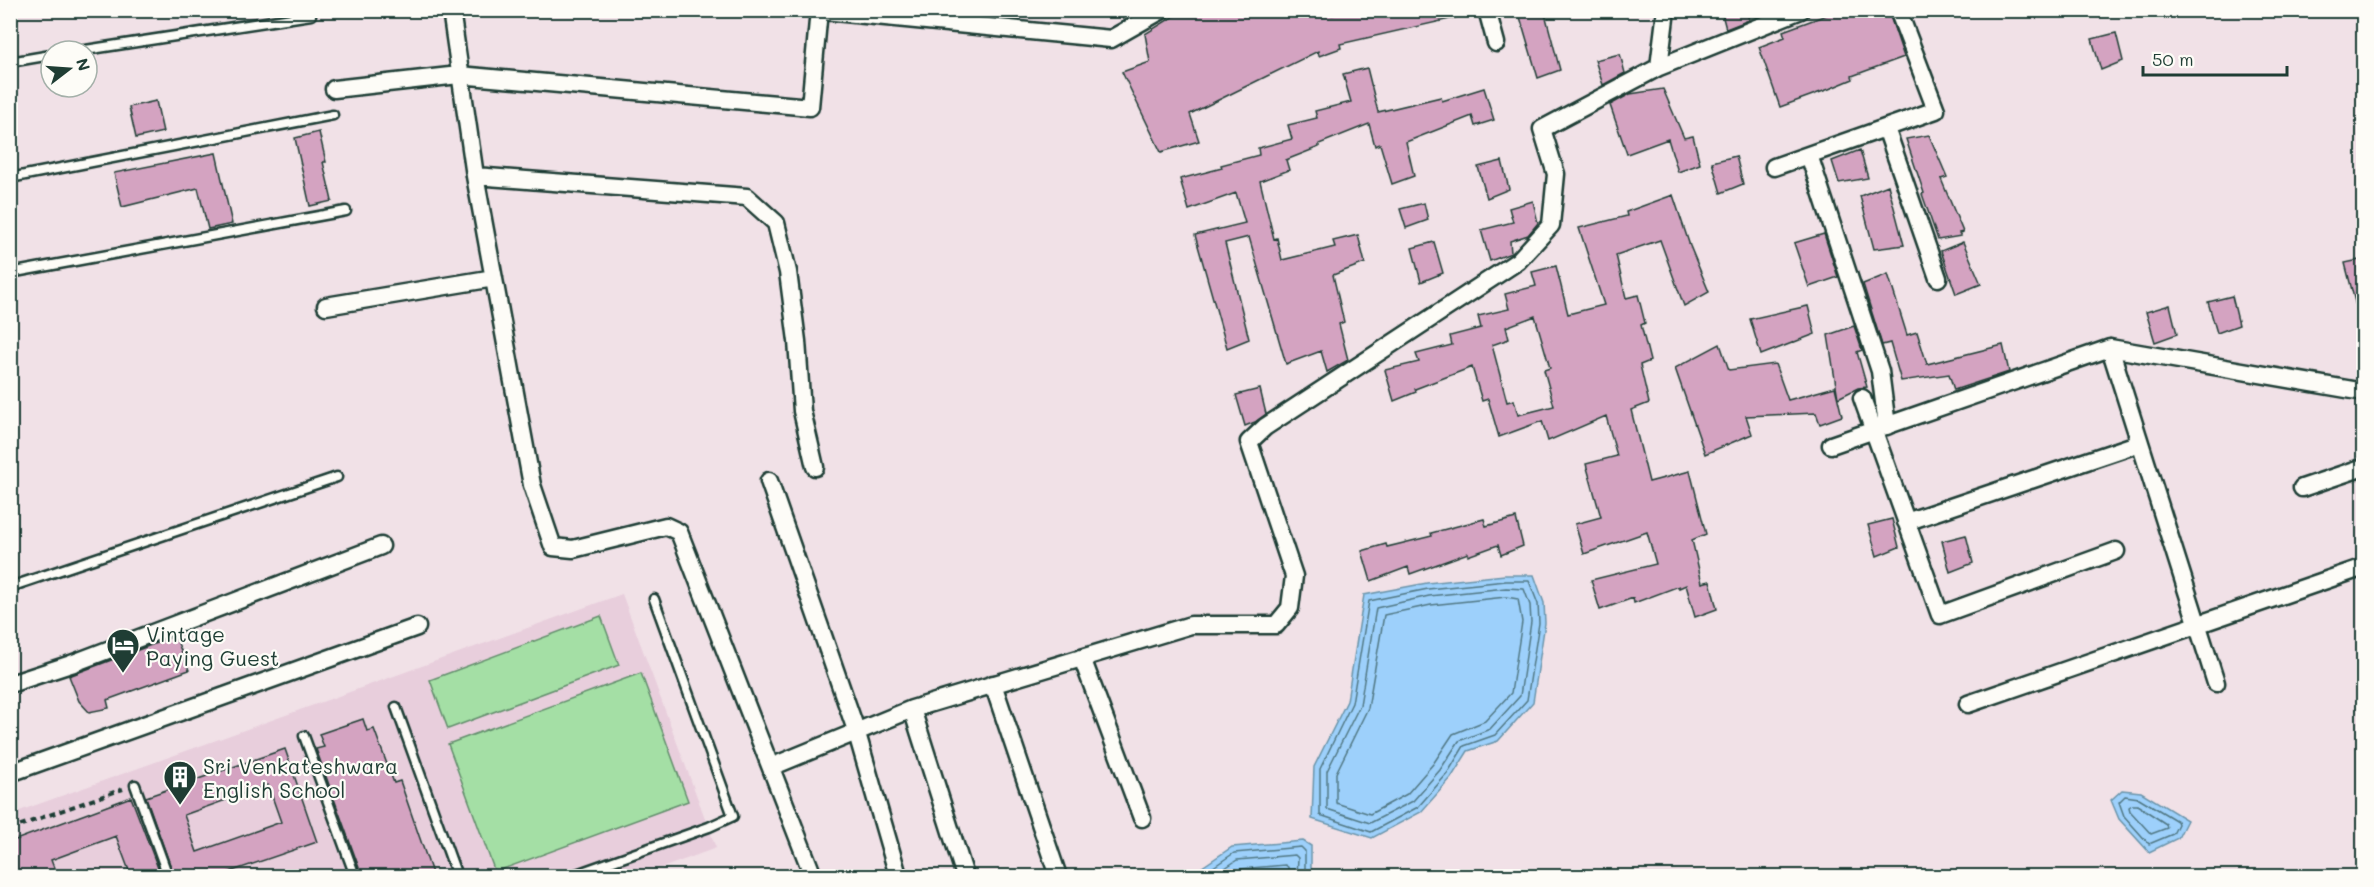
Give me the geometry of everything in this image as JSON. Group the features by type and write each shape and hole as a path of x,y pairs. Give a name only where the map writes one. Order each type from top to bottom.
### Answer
{"street":[{"path":"451,10 475,176 532,485 553,547 573,549 666,526 680,532 813,876"},
{"path":"814,10 1111,39 1162,10"},
{"path":"1487,10 1496,43"},
{"path":"1659,67 1666,10"},
{"path":"771,767 856,730 912,709 1191,626 1276,625 1290,608 1294,576 1249,442 1265,427 1518,261 1551,225 1556,174 1542,129 1659,67 1801,10"},
{"path":"1774,167 1936,110 1898,10"},
{"path":"334,89 459,75 810,107 819,11"},
{"path":"1886,128 1938,278"},
{"path":"1809,154 1880,371 1880,428 1906,522 1940,615 2116,551"},
{"path":"475,176 747,197 776,223 788,273 797,341 802,411 815,467"},
{"path":"326,306 494,278"},
{"path":"2110,348 2216,683"},
{"path":"1831,445 2110,348 2364,392"},
{"path":"1862,398 1880,428"},
{"path":"1906,522 2140,443"},
{"path":"2302,488 2364,467"},
{"path":"769,481 856,730 897,872"},
{"path":"10,684 71,664 381,546"},
{"path":"1968,704 2364,567"},
{"path":"10,773 417,627"},
{"path":"1082,658 1142,818"},
{"path":"993,684 1058,876"},
{"path":"912,709 965,876"}],"lane":[{"path":"99,48 311,15"},
{"path":"10,62 39,57"},
{"path":"10,178 333,115"},
{"path":"10,273 346,211"},
{"path":"10,587 337,477"},
{"path":"571,876 733,816 654,599"},
{"path":"396,707 457,876"},
{"path":"304,736 355,876"},
{"path":"135,785 168,876"}],"path":[{"path":"10,829 135,785"}],"shaded area":[{"path":"622,594 716,848 640,876 11,876 11,814"}],"green space":[{"path":"601,616 619,665 448,729 430,680"},
{"path":"641,673 688,801 495,872 448,744"}],"water":[{"path":"1505,575 1534,575 1544,603 1545,623 1533,702 1498,741 1468,751 1451,778 1421,812 1372,838 1312,819 1314,767 1347,701 1364,595 1427,583"},
{"path":"2122,790 2141,792 2187,820 2178,838 2149,852 2119,819 2111,800"},
{"path":"1303,841 1311,846 1311,876 1189,876 1232,847"}],"building":[{"path":"1184,10 1331,10 1332,15 1362,10 1458,10 1459,17 1340,44 1341,48 1319,56 1318,51 1190,114 1199,141 1161,152 1122,72 1150,62 1145,34"},
{"path":"1518,10 1544,10 1560,70 1538,78"},
{"path":"1721,10 1746,10 1749,20 1726,29"},
{"path":"1840,10 1888,10 1904,57 1852,76 1853,79 1780,107 1759,47 1785,37 1783,31"},
{"path":"2116,33 2123,61 2101,70 2092,39"},
{"path":"1620,54 1625,73 1603,85 1595,60"},
{"path":"1367,68 1378,112 1441,97 1442,101 1484,88 1494,120 1475,126 1472,116 1406,142 1414,176 1392,184 1380,144 1375,146 1369,124 1286,160 1289,170 1260,181 1274,239 1277,238 1282,260 1335,247 1333,241 1358,235 1365,263 1333,275 1344,322 1339,324 1348,360 1327,372 1321,351 1286,364 1249,237 1225,243 1249,339 1227,348 1195,235 1245,223 1236,193 1189,210 1180,179 1259,155 1258,148 1292,139 1288,125 1317,118 1315,111 1351,102 1343,74"},
{"path":"1663,89 1684,138 1693,136 1700,164 1678,172 1668,139 1627,154 1610,105 1630,94"},
{"path":"156,101 163,132 136,138 129,107"},
{"path":"319,132 332,201 310,206 295,138"},
{"path":"1929,135 1947,177 1941,179 1963,232 1959,233 1961,236 1938,240 1922,194 1924,193 1906,139"},
{"path":"1860,150 1868,178 1839,183 1832,161"},
{"path":"216,153 232,224 208,229 198,188 122,207 114,173"},
{"path":"1736,156 1743,184 1721,193 1712,162"},
{"path":"1502,161 1509,189 1487,198 1478,167"},
{"path":"1888,185 1904,245 1874,249 1860,196"},
{"path":"1673,195 1690,246 1709,292 1684,306 1660,240 1616,255 1626,298 1638,295 1645,323 1641,325 1650,361 1640,365 1649,403 1631,410 1649,482 1690,471 1706,534 1692,540 1702,583 1710,581 1717,609 1695,617 1686,585 1634,603 1633,598 1600,610 1591,580 1656,564 1647,532 1584,554 1575,524 1601,517 1586,464 1617,456 1606,416 1548,441 1542,421 1499,437 1488,399 1482,401 1472,367 1415,389 1416,392 1394,401 1385,370 1419,362 1416,354 1452,345 1450,336 1481,328 1478,316 1509,309 1505,294 1536,286 1532,272 1556,266 1568,314 1604,305 1579,228 1627,216 1626,212","holes":["1535,316 1550,368 1544,370 1554,406 1518,415 1514,400 1507,402 1492,345 1509,339 1506,327"]},
{"path":"1533,201 1538,223 1528,235 1510,241 1511,253 1490,261 1481,230 1513,222 1509,208"},
{"path":"1424,203 1428,220 1406,228 1400,209"},
{"path":"1824,234 1838,277 1809,287 1794,243"},
{"path":"1434,242 1443,273 1421,282 1412,248"},
{"path":"1963,242 1981,284 1956,294 1941,251"},
{"path":"2364,259 2364,313 2358,314 2345,263"},
{"path":"1888,274 1907,335 1917,332 1927,364 2003,345 2009,372 1954,390 1949,374 1901,381 1890,343 1882,345 1863,284"},
{"path":"2232,296 2239,325 2217,333 2208,302"},
{"path":"2170,305 2177,334 2155,342 2146,312"},
{"path":"1808,306 1815,334 1761,355 1750,319"},
{"path":"1854,326 1862,350 1857,352 1867,387 1858,388 1838,398 1828,335"},
{"path":"1720,344 1729,370 1775,364 1788,400 1835,387 1842,416 1820,424 1816,413 1746,416 1752,434 1705,454 1675,368"},
{"path":"1260,389 1266,414 1245,426 1236,395"},
{"path":"1516,518 1523,546 1501,555 1498,545 1410,574 1408,567 1371,581 1362,551 1386,544 1387,547 1432,536 1431,533 1484,519 1486,526"},
{"path":"1892,519 1899,547 1877,556 1868,525"},
{"path":"1966,535 1973,563 1950,572 1942,541"},
{"name":"Vintage Paying Guest","path":"175,636 189,670 107,700 109,708 89,712 79,701 69,676"},
{"path":"363,719 367,731 374,729 394,783 400,781 433,876 362,876 316,749 324,747 319,734"},
{"name":"Sri Venkateshwara English School","path":"285,749 317,842 218,876 174,876 146,797","holes":["268,785 281,822 197,852 184,815"]},
{"path":"131,797 161,876 131,876 116,836 51,860 57,876 10,876 10,842"}],"place":[{"name":"Vintage Paying Guest","path":"123,674"},
{"name":"Sri Venkateshwara English School","path":"180,806"}]}
